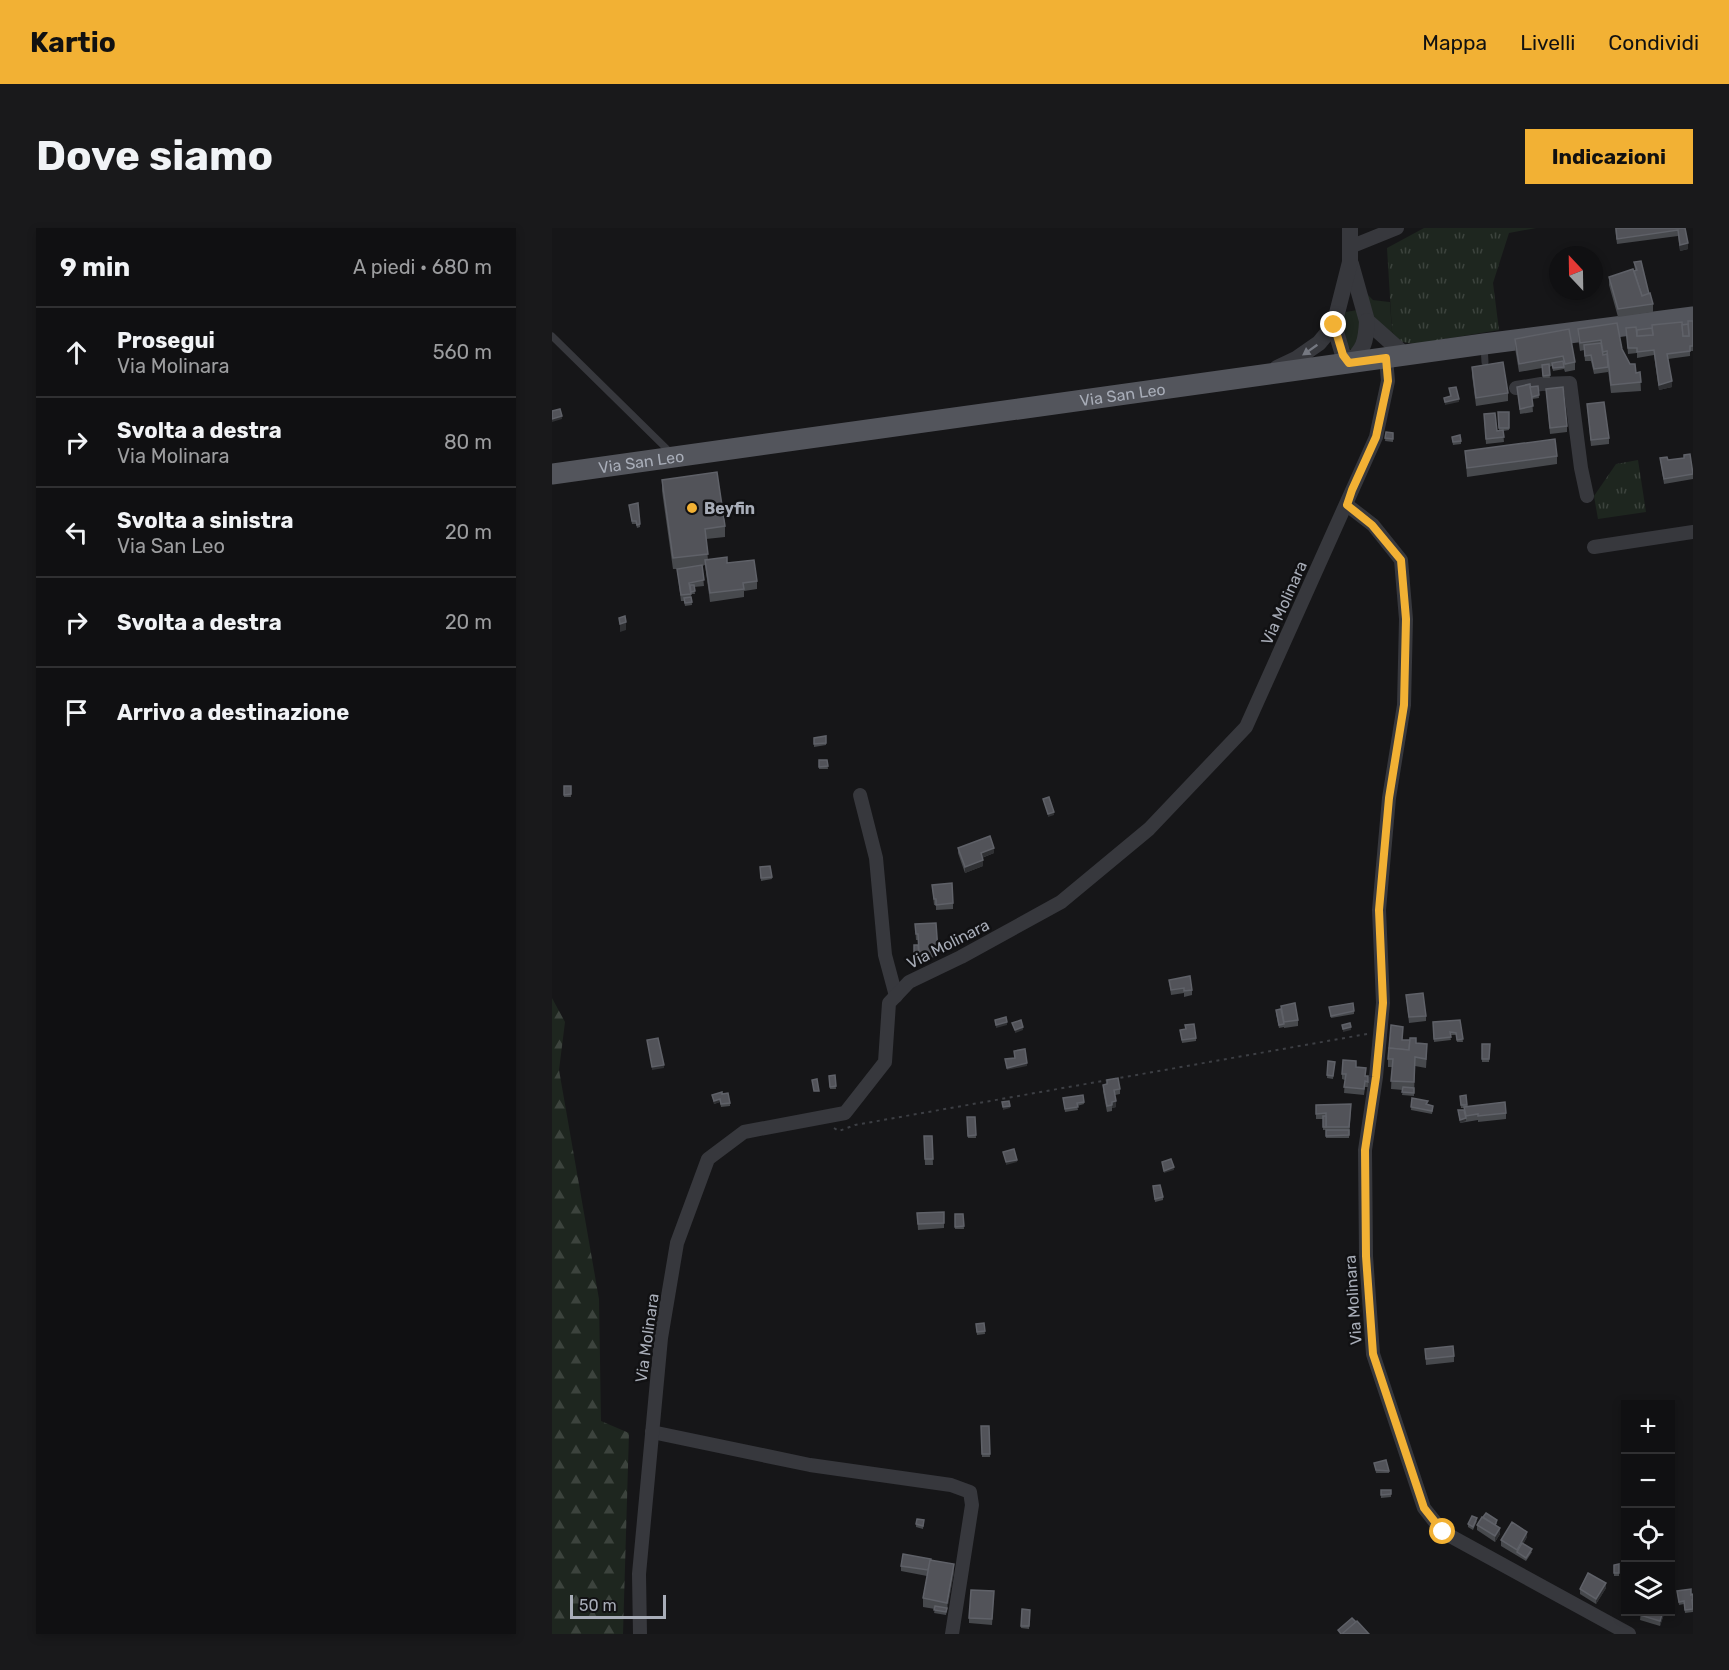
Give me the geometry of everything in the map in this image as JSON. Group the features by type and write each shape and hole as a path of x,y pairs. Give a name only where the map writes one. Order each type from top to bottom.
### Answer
{"main road":[{"name":"Via San Leo","path":"552,474 1395,357 1484,353 1693,317"}],"street":[{"path":"1262,375 1304,354 1319,343 1334,325 1350,254 1350,228"},
{"path":"1350,254 1397,228"},
{"path":"1334,325 1343,355 1349,363 1366,341 1367,321 1350,254"},
{"path":"1367,321 1395,357"},
{"name":"Via Molinara","path":"640,1634 639,1574 661,1338 677,1243 708,1159 744,1132 845,1113 885,1062 889,1003 909,982 961,957 1061,902 1149,829 1246,727 1376,437 1395,357"},
{"path":"1516,388 1570,383 1587,496"},
{"name":"Via Molinara","path":"1347,505 1372,525 1401,560 1406,619 1404,705 1389,798 1379,910 1383,1003 1376,1077 1365,1150 1366,1256 1373,1354 1424,1508 1443,1532 1629,1634"},
{"path":"1594,547 1693,532"},
{"path":"860,795 876,858 885,956 896,996"},
{"path":"652,1432 810,1465 951,1485 970,1492 972,1505 952,1634"}],"lane":[{"path":"552,336 675,457"}],"path":[{"path":"831,1114 832,1126 839,1131 855,1125 1380,1032"}],"green space":[{"path":"1424,228 1536,228 1509,233 1493,283 1499,330 1415,344 1397,341 1392,331 1387,248"},
{"path":"1364,291 1373,300 1390,302 1392,331 1397,341 1373,317"},
{"path":"1357,310 1362,331 1352,350 1345,343 1341,327 1346,312"},
{"path":"1638,460 1646,512 1598,519 1594,496 1616,464"},
{"path":"552,998 565,1022 559,1070 599,1299 601,1421 629,1433 623,1634 552,1634"}],"building":[{"path":"1616,228 1685,228 1688,243 1680,245 1678,230 1617,239"},
{"path":"1641,261 1649,294 1642,296 1634,271 1637,270 1634,262"},
{"path":"1633,269 1642,296 1650,293 1653,304 1618,309 1609,277"},
{"path":"1688,321 1693,321 1693,346 1690,346 1690,351 1667,354 1672,381 1659,385 1654,350 1637,352 1637,348 1628,348 1626,328 1636,327 1637,336 1653,335 1652,325 1682,322 1683,336 1689,336"},
{"path":"1617,323 1622,349 1630,364 1635,364 1636,373 1640,372 1641,382 1611,385 1607,351 1603,352 1601,340 1580,343 1578,329"},
{"path":"1688,324 1689,336 1683,336 1682,325"},
{"path":"1652,328 1653,335 1637,336 1637,330"},
{"path":"1569,329 1575,362 1565,364 1563,356 1519,364 1515,339"},
{"path":"1601,343 1603,355 1607,354 1608,367 1594,369 1591,355 1585,356 1584,345"},
{"path":"1563,361 1564,367 1553,368 1552,363"},
{"path":"1503,362 1508,393 1476,398 1472,367"},
{"path":"1549,364 1550,375 1543,376 1542,365"},
{"path":"1530,384 1533,406 1520,409 1517,387"},
{"path":"1538,386 1539,395 1532,397 1530,387"},
{"path":"1456,387 1459,399 1445,402 1444,398 1451,396 1449,388"},
{"path":"1563,387 1567,426 1550,428 1546,389"},
{"path":"1604,402 1609,438 1591,440 1587,404"},
{"path":"560,409 562,416 552,419 552,411"},
{"path":"1498,412 1509,412 1509,428 1499,428"},
{"path":"1495,413 1497,431 1503,430 1504,437 1486,439 1484,414"},
{"path":"1386,432 1393,433 1393,439 1385,438"},
{"path":"1460,435 1461,441 1453,442 1452,437"},
{"path":"1555,439 1557,456 1467,468 1465,451"},
{"path":"1690,454 1693,474 1664,479 1660,458 1667,457 1668,460 1684,458 1684,455"},
{"path":"717,472 725,526 705,529 708,554 673,558 662,480"},
{"path":"638,503 640,524 637,525 636,521 632,521 629,505"},
{"path":"727,557 727,563 754,560 757,581 743,583 744,589 710,593 705,560"},
{"path":"702,565 704,580 689,583 691,594 681,595 677,569"},
{"path":"690,585 694,585 695,591 691,592"},
{"path":"691,597 692,602 685,603 684,598"},
{"path":"625,616 626,622 620,624 619,618"},
{"path":"826,736 826,743 814,744 814,738"},
{"path":"819,760 827,760 828,766 819,767"},
{"path":"564,786 571,786 571,794 564,795"},
{"path":"1049,797 1054,812 1048,814 1043,799"},
{"path":"990,836 994,848 981,853 983,860 965,867 958,848"},
{"path":"770,866 772,877 761,878 760,867"},
{"path":"952,883 953,903 936,905 932,885"},
{"path":"936,923 938,951 919,953 915,924"},
{"path":"914,945 918,945 919,956 914,956"},
{"path":"1190,976 1192,990 1184,991 1184,988 1171,990 1169,980"},
{"path":"1423,993 1426,1016 1409,1017 1406,995"},
{"path":"1295,1003 1298,1020 1284,1022 1281,1006"},
{"path":"1353,1003 1354,1011 1331,1016 1329,1007"},
{"path":"1281,1009 1284,1024 1279,1025 1276,1010"},
{"path":"1006,1017 1007,1022 996,1025 995,1020"},
{"path":"1021,1020 1023,1027 1015,1030 1012,1023"},
{"path":"1460,1020 1463,1039 1457,1040 1456,1033 1450,1032 1451,1037 1434,1039 1433,1022"},
{"path":"1350,1023 1351,1027 1343,1029 1342,1025"},
{"path":"1194,1024 1196,1038 1182,1040 1180,1030 1186,1029 1185,1025"},
{"path":"1391,1025 1403,1027 1402,1040 1410,1040 1409,1050 1389,1048"},
{"path":"658,1038 664,1065 652,1067 647,1040"},
{"path":"1410,1038 1416,1038 1416,1043 1427,1044 1426,1059 1415,1057 1414,1082 1391,1081 1393,1059 1388,1059 1389,1048 1409,1050"},
{"path":"1482,1044 1490,1044 1489,1059 1482,1059"},
{"path":"1025,1049 1027,1063 1007,1068 1005,1059 1015,1058 1014,1051"},
{"path":"1343,1060 1356,1061 1356,1067 1366,1068 1365,1076 1368,1076 1368,1082 1365,1081 1364,1089 1344,1087 1346,1074 1342,1074"},
{"path":"1328,1061 1335,1062 1333,1076 1327,1075"},
{"path":"835,1075 836,1086 830,1087 829,1076"},
{"path":"1118,1078 1120,1089 1114,1090 1116,1101 1107,1106 1103,1085 1107,1084 1107,1080"},
{"path":"817,1079 819,1091 814,1091 812,1080"},
{"path":"1403,1087 1414,1088 1414,1093 1402,1092"},
{"path":"722,1092 722,1094 728,1093 730,1103 721,1104 720,1099 714,1101 712,1095"},
{"path":"1083,1095 1084,1102 1077,1103 1078,1107 1065,1109 1063,1098"},
{"path":"1466,1095 1467,1105 1461,1105 1460,1096"},
{"path":"1412,1098 1428,1101 1426,1104 1433,1106 1432,1111 1411,1107"},
{"path":"1009,1101 1010,1106 1003,1107 1002,1102"},
{"path":"1505,1102 1506,1113 1466,1116 1464,1107"},
{"path":"1351,1104 1349,1127 1326,1127 1326,1113 1316,1114 1316,1105"},
{"path":"1458,1110 1464,1110 1466,1118 1460,1120"},
{"path":"1323,1116 1326,1116 1326,1127 1323,1127"},
{"path":"967,1117 975,1117 976,1135 968,1136"},
{"path":"1326,1130 1349,1130 1349,1135 1326,1136"},
{"path":"924,1136 932,1136 933,1159 925,1159"},
{"path":"1014,1149 1017,1160 1006,1162 1003,1152"},
{"path":"1171,1159 1174,1167 1164,1171 1162,1162"},
{"path":"1160,1185 1163,1197 1155,1199 1153,1186"},
{"path":"944,1212 944,1223 918,1224 917,1213"},
{"path":"955,1214 963,1214 964,1226 955,1227"},
{"path":"984,1323 985,1331 977,1332 976,1324"},
{"path":"1453,1346 1454,1356 1426,1359 1425,1349"},
{"path":"981,1426 989,1426 990,1454 982,1454"},
{"path":"1386,1460 1389,1471 1376,1470 1374,1463"},
{"path":"1381,1490 1391,1490 1391,1494 1381,1495"},
{"path":"1486,1513 1497,1520 1495,1525 1483,1517"},
{"path":"1472,1516 1477,1518 1473,1527 1468,1524"},
{"path":"1482,1517 1500,1528 1495,1536 1477,1525"},
{"path":"917,1519 924,1520 923,1526 916,1524"},
{"path":"1512,1522 1527,1532 1517,1550 1501,1540"},
{"path":"1522,1543 1532,1549 1526,1558 1517,1552"},
{"path":"903,1554 931,1559 928,1570 901,1566"},
{"path":"930,1560 954,1564 947,1603 923,1598"},
{"path":"1619,1564 1619,1573 1614,1573 1614,1565"},
{"path":"1588,1573 1606,1583 1596,1599 1580,1589"},
{"path":"1691,1589 1693,1609 1685,1610 1684,1601 1679,1602 1677,1591"},
{"path":"971,1590 994,1591 992,1619 969,1618"},
{"path":"935,1606 947,1608 946,1612 934,1610"},
{"path":"1022,1609 1030,1610 1029,1626 1021,1626"},
{"path":"1643,1616 1662,1616 1660,1621"},
{"path":"1352,1618 1356,1622 1341,1634 1338,1630"},
{"path":"1357,1621 1369,1634 1343,1633"}],"place":[{"name":"Beyfin","path":"692,508"}],"route":[{"path":"1334,325 1343,355 1349,363 1386,358 1388,381 1376,437 1347,505 1372,525 1401,560 1406,619 1404,705 1389,798 1379,910 1383,1003 1376,1077 1365,1150 1366,1256 1373,1354 1424,1508 1443,1532"}]}
